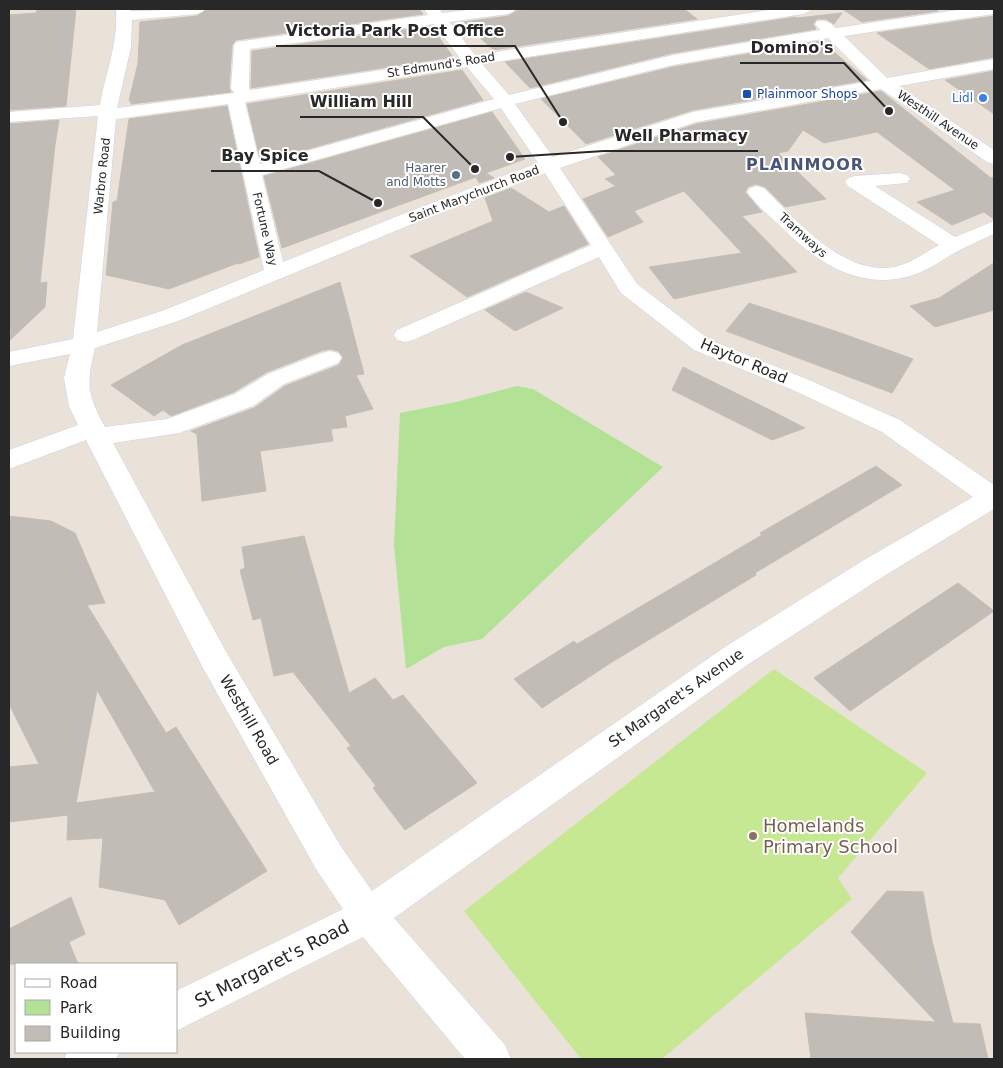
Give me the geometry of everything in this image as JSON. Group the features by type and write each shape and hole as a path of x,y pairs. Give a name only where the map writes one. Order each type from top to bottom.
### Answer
{"street":[{"path":"123,13 197,9"},
{"path":"434,13 508,9"},
{"path":"690,9 737,49"},
{"name":"St Edmund's Road","path":"9,117 108,112 240,97 803,9"},
{"name":"Westhill Avenue","path":"807,9 882,82 994,158"},
{"path":"252,172 505,101 627,70 737,49 994,9"},
{"name":"Warbro Road","path":"84,344 108,112 121,56 123,13"},
{"name":"Haytor Road","path":"434,13 505,101 629,288 702,345 801,385 891,426 993,497"},
{"name":"Fortune Way","path":"275,273 252,172 240,97 242,45 434,13"},
{"name":"Saint Marychurch Road","path":"9,359 84,344 170,316 410,218 548,165 692,117 882,82 994,64"},
{"path":"900,179 855,182 954,245"},
{"name":"Tramways","path":"757,192 832,260 858,271 882,275 898,273 914,267 954,245 994,227"},
{"path":"404,335 603,247"},
{"name":"Westhill Road","path":"84,344 76,378 81,406 214,659 328,857 368,915 492,1059"},
{"path":"9,460 95,433 170,427 244,400 276,379 330,358"},
{"name":"St Margaret's Avenue","path":"368,915 736,656 874,568 993,497"},
{"name":"St Margaret's Road","path":"178,1011 368,915"},
{"path":"84,1059 97,1053"}],"green space":[{"path":"517,386 533,389 663,467 482,639 444,647 406,669 394,545 400,413 456,402"},
{"name":"Homelands Primary School","path":"774,669 927,773 838,878 852,899 662,1059 581,1059 464,911"}],"building":[{"path":"37,9 76,9 66,106 9,110 9,15 36,13"},
{"path":"207,9 419,9 423,14 236,40 232,45 229,88 231,92 131,104 131,101 129,101 138,63 140,22 197,16"},
{"path":"532,9 684,9 697,19 493,50 464,22 508,16 516,11"},
{"path":"842,9 935,9 938,11 862,22"},
{"path":"842,13 834,24 826,19 817,19 813,24 816,29 673,53 530,88 505,62 796,17"},
{"path":"994,16 994,57 929,69 877,33"},
{"path":"431,26 453,57 251,88 252,51"},
{"path":"821,41 867,80 693,110 586,144 541,99 673,67"},
{"path":"462,70 483,100 261,162 247,104"},
{"name":"Lidl","path":"994,71 994,114 945,80"},
{"path":"881,91 991,178 994,177 994,219 984,212 952,225 917,202 955,190 877,132 824,143 803,130 788,151 778,153 826,199 785,207 765,187 756,184 748,187 745,192 762,212 742,216 797,272 674,299 649,267 742,253 684,191 634,211 643,222 608,237 583,199 616,186 605,179 616,175 598,157 696,124"},
{"path":"227,106 259,257 169,289 106,275 113,202 117,201 129,119"},
{"path":"492,112 525,159 486,173 494,178 479,183 476,177 282,248 264,176"},
{"path":"59,120 40,283 47,282 45,307 9,341 9,124"},
{"path":"511,188 549,212 564,206 588,244 467,297 410,256 493,221 485,198"},
{"path":"994,263 994,310 935,327 910,306 939,298"},
{"path":"340,282 364,374 356,375 373,409 345,416 347,427 331,429 333,441 260,451 266,491 202,501 197,434 191,431 254,408 285,386 339,365 343,357 338,351 330,349 321,351 267,372 234,392 171,416 163,410 154,416 111,385 182,345"},
{"path":"526,292 563,308 515,331 485,310"},
{"path":"749,303 913,359 892,393 726,331"},
{"path":"683,367 805,428 772,440 672,390"},
{"path":"876,466 902,485 755,573 756,575 612,662 542,708 514,679 574,641 577,644 762,535 760,533"},
{"path":"9,516 51,521 75,533 105,603 87,605 166,733 176,727 267,871 179,925 165,900 99,887 103,838 67,840 68,815 9,822 9,767 39,764 9,704","holes":["97,690 155,792 76,803"]},
{"path":"304,536 349,693 375,678 393,700 403,695 477,783 405,830 373,788 376,786 347,748 351,746 293,672 274,676 261,618 253,620 240,570 245,568 242,547"},
{"path":"958,583 994,611 850,711 814,678"},
{"path":"887,891 923,892 932,941 953,1023 980,1024 988,1059 811,1059 805,1013 936,1022 851,932"},
{"path":"71,897 85,934 69,942 78,963 9,964 9,929"}],"place":[{"name":"Plainmoor Shops","path":"747,94"},
{"name":"Lidl","path":"983,98"},
{"name":"Domino's","path":"889,111"},
{"name":"Victoria Park Post Office","path":"563,122"},
{"name":"Well Pharmacy","path":"510,157"},
{"name":"William Hill","path":"475,169"},
{"name":"Haarer and Motts","path":"456,175"},
{"name":"Bay Spice","path":"378,203"},
{"name":"Homelands Primary School","path":"753,836"}],"district":[{"name":"PLAINMOOR","path":"805,164"}]}
